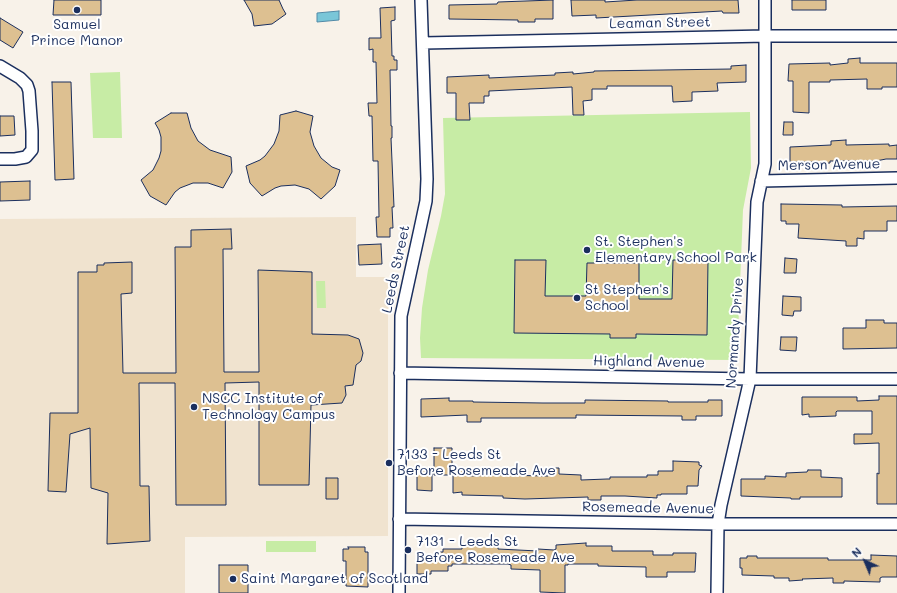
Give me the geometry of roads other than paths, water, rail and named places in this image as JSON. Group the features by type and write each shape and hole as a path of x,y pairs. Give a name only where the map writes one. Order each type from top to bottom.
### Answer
{"street":[{"name":"Leeds Street","path":"399,593 401,316 426,201 427,186 421,0"},
{"name":"Normandy Drive","path":"717,593 718,524 720,505 750,379 757,202 765,164 765,0"},
{"name":"Leaman Street","path":"423,43 766,36 897,36"},
{"path":"0,66 20,78 27,85 29,91 32,150 26,157 0,159"},
{"name":"Merson Avenue","path":"761,181 897,178"},
{"name":"Highland Avenue","path":"400,373 750,379 897,379"},
{"name":"Rosemeade Avenue","path":"399,519 718,524 897,524"}],"water":[{"path":"339,11 339,20 317,22 317,13"}],"place":[{"name":"Samuel Prince Manor","path":"77,10"},
{"name":"St. Stephen's Elementary School Park","path":"587,250"},
{"name":"St Stephen's School","path":"577,298"},
{"name":"NSCC Institute of Technology Campus","path":"194,407"},
{"name":"7133 - Leeds St Before Rosemeade Ave","path":"389,463"},
{"name":"7131 - Leeds St Before Rosemeade Ave","path":"408,550"},
{"name":"Saint Margaret of Scotland","path":"233,579"}]}
